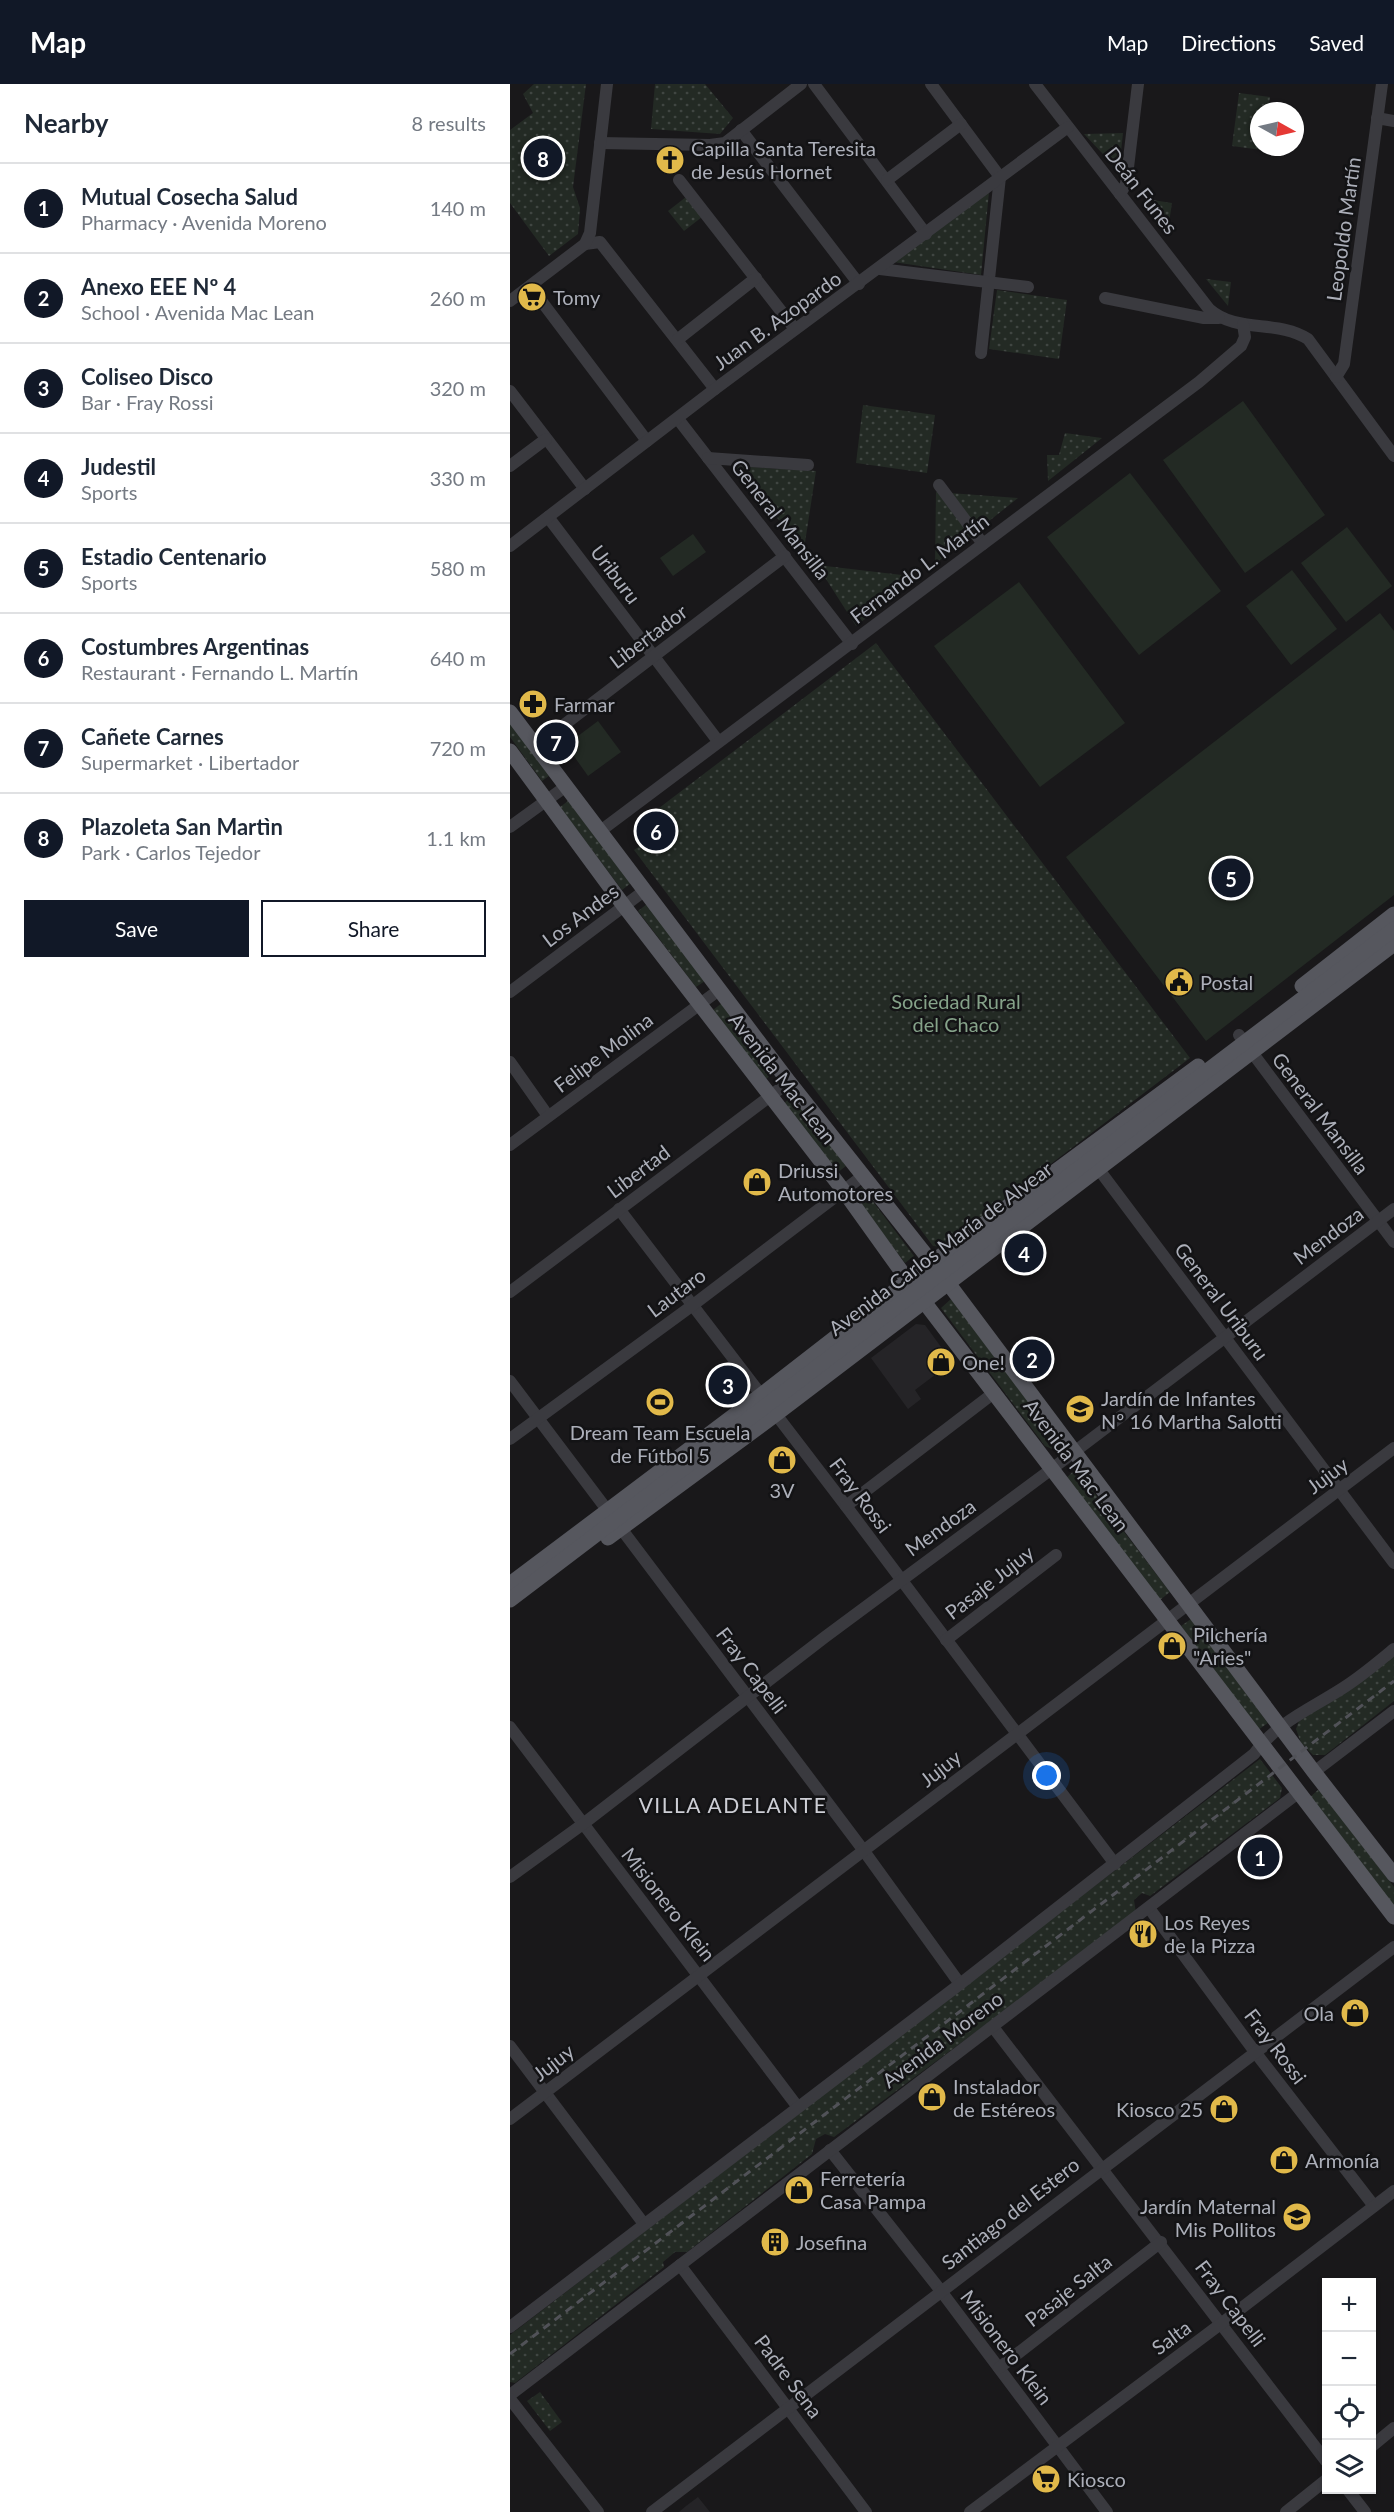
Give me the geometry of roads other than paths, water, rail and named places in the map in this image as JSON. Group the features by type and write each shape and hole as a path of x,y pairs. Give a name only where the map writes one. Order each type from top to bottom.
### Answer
{"main road":[{"name":"Avenida Mac Lean","path":"510,712 789,1082 939,1273 1394,1875"},
{"name":"Avenida Mac Lean","path":"510,752 624,906 772,1095 917,1291 1394,1917"},
{"name":"Avenida Carlos María de Alvear","path":"510,1600 939,1273 1245,1044 1393,922"},
{"name":"Avenida Carlos María de Alvear","path":"1091,1159 1245,1044 1394,944"},
{"name":"Avenida Carlos María de Alvear","path":"510,1584 614,1520"},
{"name":"Avenida Carlos María de Alvear","path":"510,1612 614,1520"},
{"name":"Avenida Moreno","path":"1298,1793 1314,1772"}],"street":[{"path":"510,301 585,244 591,234 607,84"},
{"path":"600,143 710,145 724,143 801,84"},
{"path":"814,84 926,234"},
{"path":"931,84 1000,177 981,353"},
{"name":"Deán Funes","path":"1035,84 1209,309 1219,318"},
{"path":"1120,194 1126,184 1138,84"},
{"name":"Leopoldo Martín","path":"1336,376 1344,364 1382,84"},
{"path":"1377,118 1394,121"},
{"path":"887,180 961,124"},
{"name":"Juan B. Azopardo","path":"510,546 795,329 880,269 1068,127"},
{"path":"741,130 859,284"},
{"path":"679,180 795,329"},
{"path":"585,244 600,242 715,390"},
{"path":"880,269 1028,288"},
{"path":"677,340 756,278"},
{"path":"530,286 647,441"},
{"path":"1105,298 1204,318 1219,318 1243,324 1288,329 1299,333 1308,339 1394,456"},
{"name":"Fernando L. Martín","path":"599,832 1199,382 1241,346 1245,337 1243,324"},
{"path":"510,391 585,489"},
{"name":"General Mansilla","path":"678,419 852,644"},
{"path":"510,466 546,439"},
{"path":"708,458 808,465"},
{"path":"939,485 983,544"},
{"name":"Uriburu","path":"548,517 718,741"},
{"name":"Libertador","path":"535,747 785,556"},
{"path":"510,827 565,787"},
{"name":"Los Andes","path":"510,992 644,891"},
{"name":"Felipe Molina","path":"510,1146 719,990"},
{"name":"General Mansilla","path":"1245,1044 1394,1242"},
{"path":"510,1062 548,1116"},
{"name":"Libertad","path":"510,1292 789,1082"},
{"name":"General Uriburu","path":"1091,1159 1394,1563"},
{"name":"Lautaro","path":"510,1439 693,1305 864,1175"},
{"name":"Fray Rossi","path":"619,1209 1115,1864"},
{"name":"Mendoza","path":"510,1877 583,1824 900,1580 1053,1468 1394,1209"},
{"name":"Fray Capelli","path":"510,1382 864,1851 960,1984"},
{"path":"846,1506 995,1392"},
{"name":"Jujuy","path":"510,2119 1394,1448"},
{"name":"Pasaje Jujuy","path":"946,1640 1056,1555"},
{"name":"Avenida Moreno","path":"510,2327 1115,1864 1254,1754 1281,1726 1347,1686 1394,1650"},
{"name":"Avenida Moreno","path":"1314,1772 1394,1710"},
{"name":"Misionero Klein","path":"510,1727 797,2106"},
{"name":"Avenida Moreno","path":"510,2397 1298,1793"},
{"name":"Fray Rossi","path":"1149,1908 1255,2052 1374,2206"},
{"name":"Santiago del Estero","path":"652,2512 1102,2167 1394,1947"},
{"name":"Fray Capelli","path":"993,2027 1161,2242 1322,2456"},
{"path":"510,2046 644,2224"},
{"name":"Misionero Klein","path":"830,2150 941,2291 1107,2512"},
{"name":"Salta","path":"970,2512 1222,2324 1394,2191"},
{"name":"Pasaje Salta","path":"999,2368 1161,2242"},
{"name":"Padre Sena","path":"680,2265 866,2512"},
{"path":"510,2397 598,2512"},
{"path":"1376,2442 1394,2428"},
{"path":"1286,2512 1322,2483"},
{"path":"1351,2494 1365,2512"}],"railway":[{"path":"510,2354 1394,1681"}],"place":[{"name":"Plazoleta San Martìn","path":"543,158"},
{"name":"Capilla Santa Teresita de Jesús Hornet","path":"670,160"},
{"name":"Tomy","path":"532,297"},
{"name":"Farmar","path":"533,704"},
{"name":"Cañete Carnes","path":"556,742"},
{"name":"Costumbres Argentinas","path":"656,831"},
{"name":"Estadio Centenario","path":"1231,878"},
{"name":"Postal","path":"1179,982"},
{"name":"Driussi Automotores","path":"757,1182"},
{"name":"Judestil","path":"1024,1253"},
{"name":"Anexo EEE Nº 4","path":"1032,1359"},
{"name":"One!","path":"941,1362"},
{"name":"Coliseo Disco","path":"728,1385"},
{"name":"Dream Team Escuela de Fútbol 5","path":"660,1402"},
{"name":"Jardín de Infantes Nº 16 Martha Salotti","path":"1080,1409"},
{"name":"3V","path":"782,1460"},
{"name":"Pilchería \"Aries\"","path":"1172,1646"},
{"name":"Mutual Cosecha Salud","path":"1260,1857"},
{"name":"Los Reyes de la Pizza","path":"1143,1934"},
{"name":"Ola","path":"1355,2013"},
{"name":"Instalador de Estéreos","path":"932,2097"},
{"name":"Kiosco 25","path":"1224,2109"},
{"name":"Armonía","path":"1284,2160"},
{"name":"Ferretería Casa Pampa","path":"799,2190"},
{"name":"Jardín Maternal Mis Pollitos","path":"1297,2217"},
{"name":"Josefina","path":"775,2242"},
{"name":"Kiosco","path":"1046,2479"}],"district":[{"name":"VILLA ADELANTE","path":"733,1804"}],"park label":[{"name":"Sociedad Rural del Chaco","path":"956,1012"}]}
